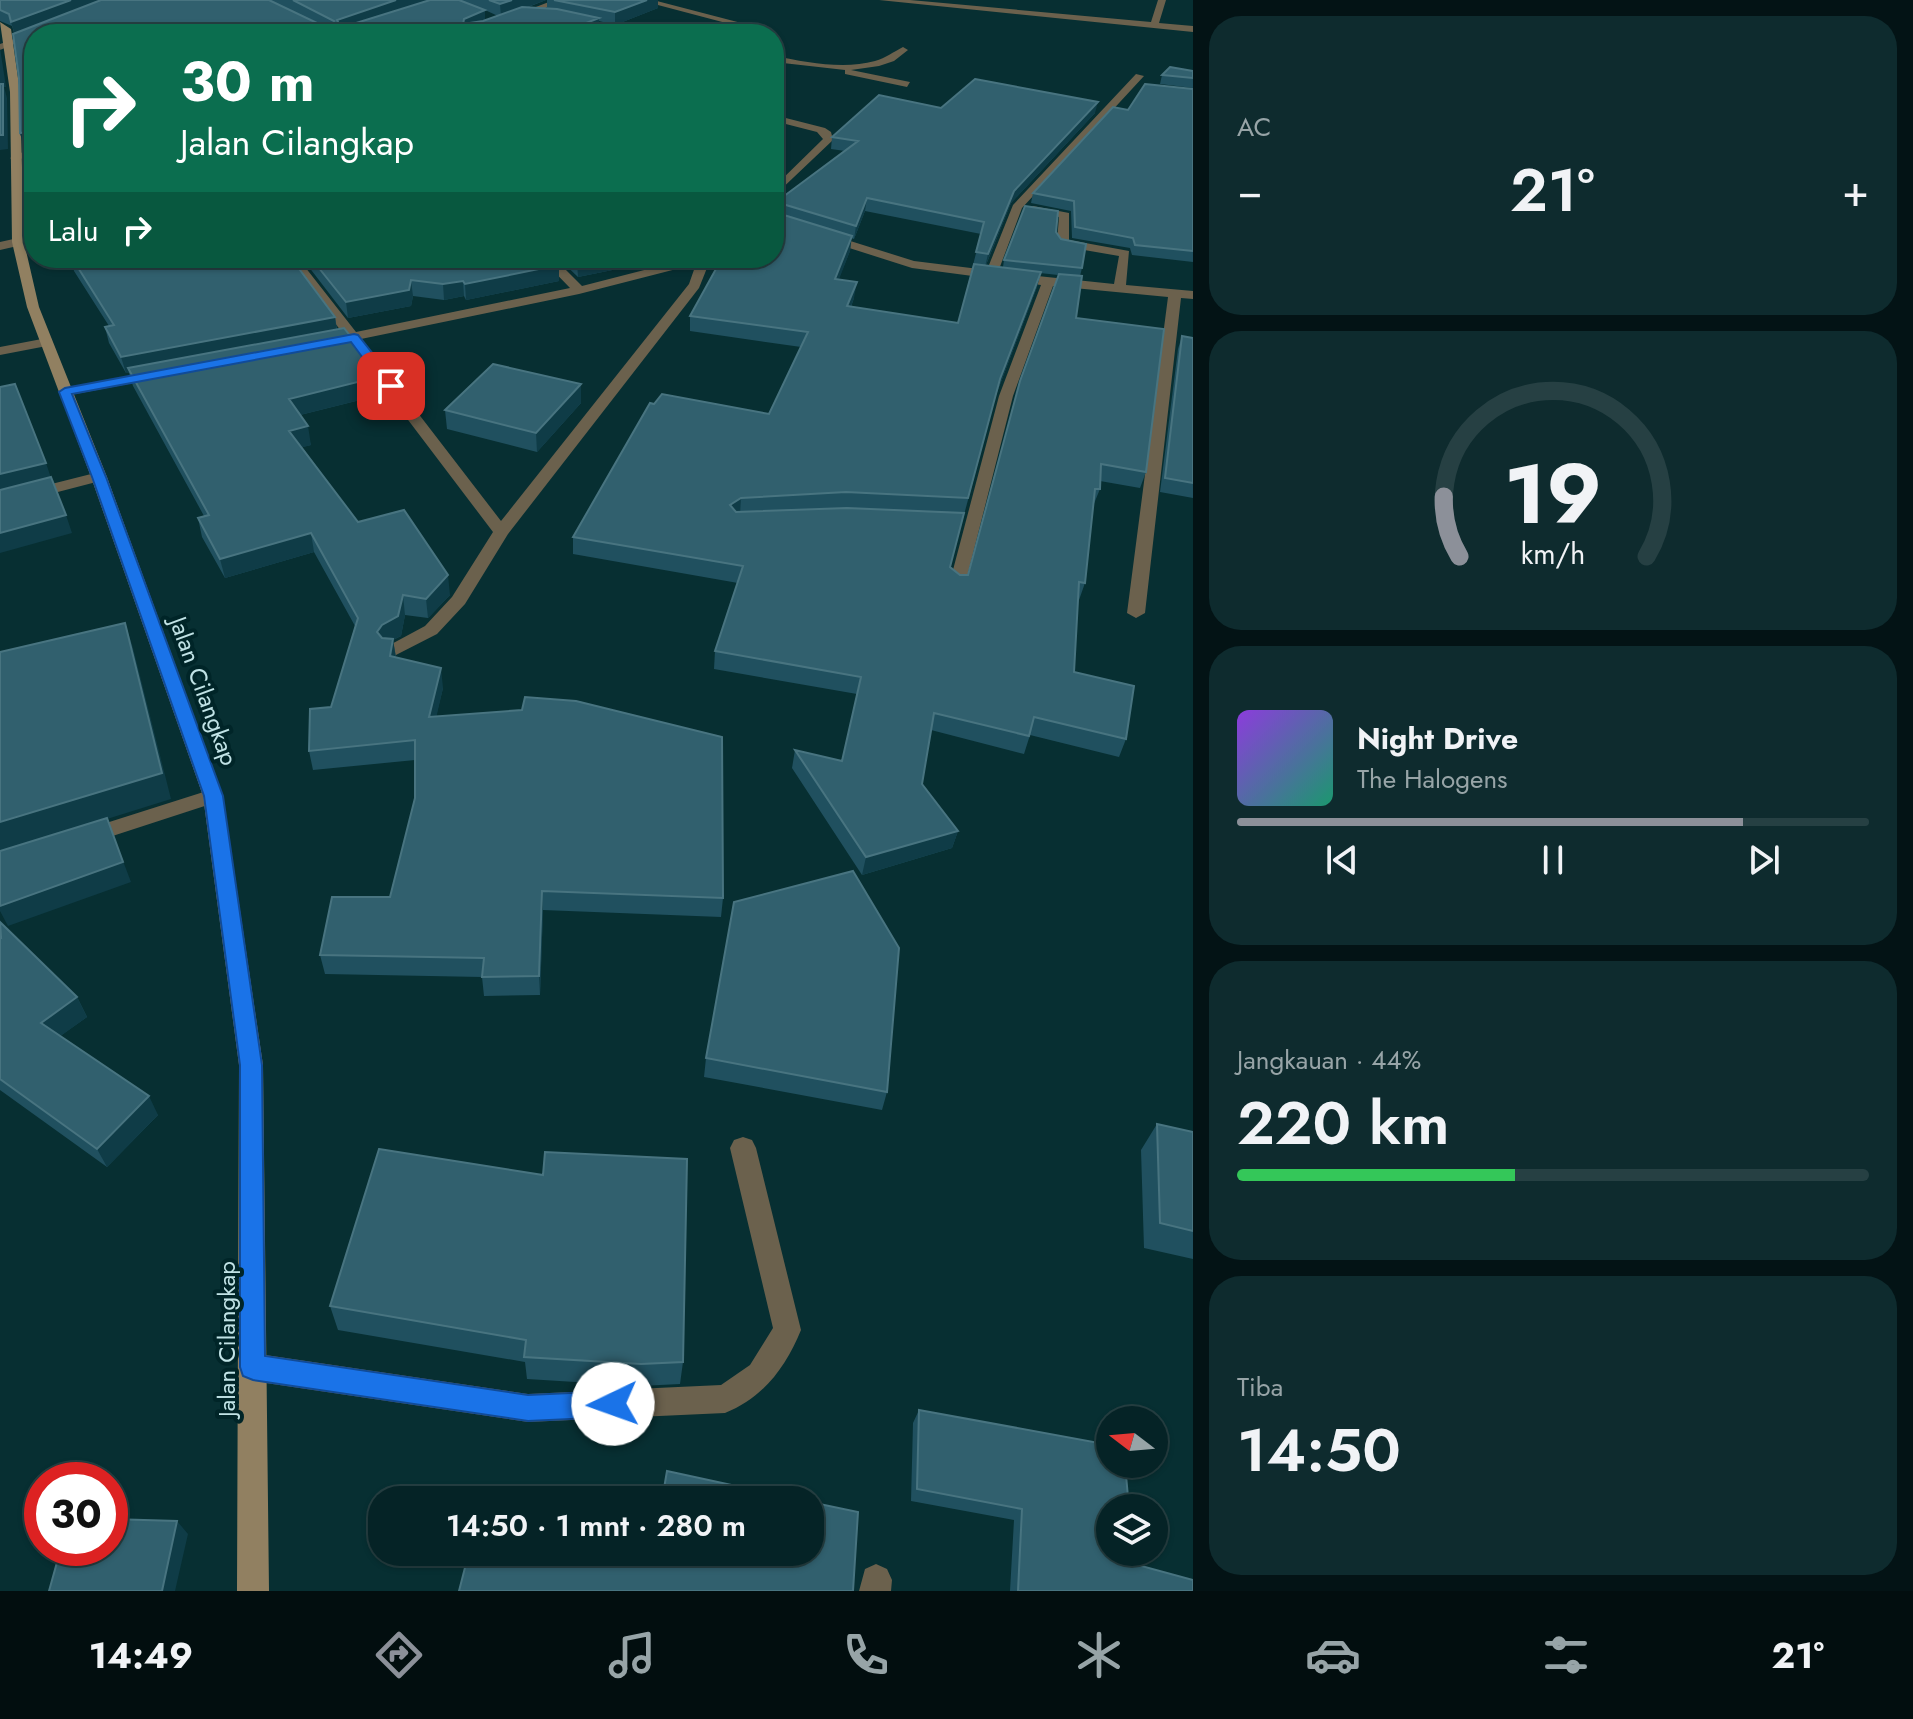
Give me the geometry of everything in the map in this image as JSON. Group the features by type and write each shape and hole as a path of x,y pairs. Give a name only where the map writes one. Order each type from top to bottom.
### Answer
{"street":[{"path":"499,24 562,0"},
{"path":"643,0 741,24"},
{"path":"883,0 1193,29"},
{"path":"1154,26 1162,0"},
{"path":"529,13 543,16"},
{"path":"488,17 502,23"},
{"path":"558,18 590,24"},
{"name":"Jalan Cilangkap","path":"0,25 7,29 8,92 24,154"},
{"path":"5,46 24,39"},
{"path":"828,69 885,60 903,50"},
{"path":"784,61 907,84"},
{"path":"991,275 1017,207 1136,81 1148,88"},
{"path":"784,121 827,134 828,140 784,183"},
{"path":"1017,207 1065,215 1065,243 1125,254 1119,290"},
{"name":"Jalan Cilangkap","path":"24,212 9,244 99,477 213,796 251,1065 253,1591"},
{"path":"784,223 912,264 1119,290 1193,295"},
{"path":"300,268 501,532"},
{"path":"557,268 579,290"},
{"path":"309,346 579,290 668,268"},
{"path":"392,651 431,630 459,600 501,532 695,285 701,268"},
{"path":"957,585 966,522 1006,396 1048,282"},
{"path":"1136,613 1175,294"},
{"path":"0,351 47,342"},
{"path":"65,392 172,372"},
{"path":"0,502 99,477"},
{"path":"61,844 213,796"},
{"path":"253,1367 528,1408 725,1399 760,1375 787,1330 743,1148"}],"building":[{"path":"0,0 71,0 11,22 9,14 0,10"},
{"path":"101,0 269,0 319,24 39,24"},
{"path":"293,0 396,0 337,20 339,24 331,24 334,21"},
{"path":"430,0 459,0 485,10 464,19 463,24 353,24"},
{"path":"489,0 512,0 500,4"},
{"path":"554,0 647,0 615,12"},
{"path":"522,7 557,9 599,18 584,24 463,24 483,21"},
{"path":"24,30 24,132 20,133 19,78 13,34"},
{"path":"1170,67 1193,71 1193,78 1162,75"},
{"path":"975,79 1098,102 1014,191 988,254 976,252 984,222 867,198 856,226 784,204 784,196 858,141 832,137 879,95 941,108"},
{"path":"0,84 3,84 3,135 0,135"},
{"path":"1145,84 1193,89 1193,251 1135,245 1133,238 1075,227 1074,201 1033,193 1113,107 1128,110"},
{"path":"1025,206 1058,211 1056,232 1061,239 1086,244 1082,268 1004,260"},
{"path":"784,215 852,236 835,279 857,282 847,306 958,323 974,264 1041,272 1000,379 968,498 846,492 741,498 730,505 736,512 847,508 964,513 950,567 960,575 968,575 1020,381 1059,274 1082,276 1076,318 1164,329 1146,472 1101,464 1100,489 1095,489 1085,583 1079,582 1074,672 1134,686 1126,739 1034,717 1029,736 934,713 922,784 958,831 866,857 795,750 842,761 861,677 715,651 743,566 573,537 650,403 654,404 662,394 769,414 808,332 690,316 716,268 784,268"},
{"path":"78,268 298,268 335,317 121,357 105,327 114,325"},
{"path":"319,268 544,268 465,284 463,281 443,284 411,280 409,290 346,302"},
{"path":"344,328 382,376 289,399 308,426 289,431 358,522 404,510 448,575 426,599 403,595 398,616 382,625 377,632 382,638 393,639 390,656 441,668 429,717 522,710 525,697 576,701 722,737 723,898 542,891 539,976 482,977 484,958 320,955 332,897 390,897 415,798 415,740 309,751 310,709 331,707 358,618 311,533 220,559 198,518 209,515 128,368"},
{"path":"1182,336 1193,338 1193,483 1165,478"},
{"path":"493,364 581,384 536,433 445,410"},
{"path":"15,384 46,463 0,474 0,387"},
{"path":"51,477 66,515 0,533 0,490"},
{"path":"125,623 162,773 0,822 0,652"},
{"path":"107,818 123,862 0,906 0,851"},
{"path":"853,871 899,948 887,1092 706,1058 734,902"},
{"path":"0,922 77,997 41,1023 149,1096 97,1149 0,1079"},
{"path":"1157,1124 1193,1132 1193,1231 1160,1223"},
{"path":"379,1149 543,1175 545,1152 687,1159 683,1362 641,1364 524,1357 526,1340 330,1306"},
{"path":"919,1410 1096,1442 1096,1478 1126,1478 1128,1494 1096,1494 1096,1566 1141,1566 1193,1580 1193,1591 1018,1591 1022,1509 917,1489"},
{"path":"667,1471 736,1486 664,1486"},
{"path":"824,1505 858,1512 853,1591 459,1591 465,1566 824,1566"},
{"path":"128,1520 177,1521 162,1591 49,1591 56,1566 128,1566"}],"route":[{"path":"391,386 354,337 65,392 99,477 213,796 251,1065 253,1367 528,1408 613,1404"}]}
